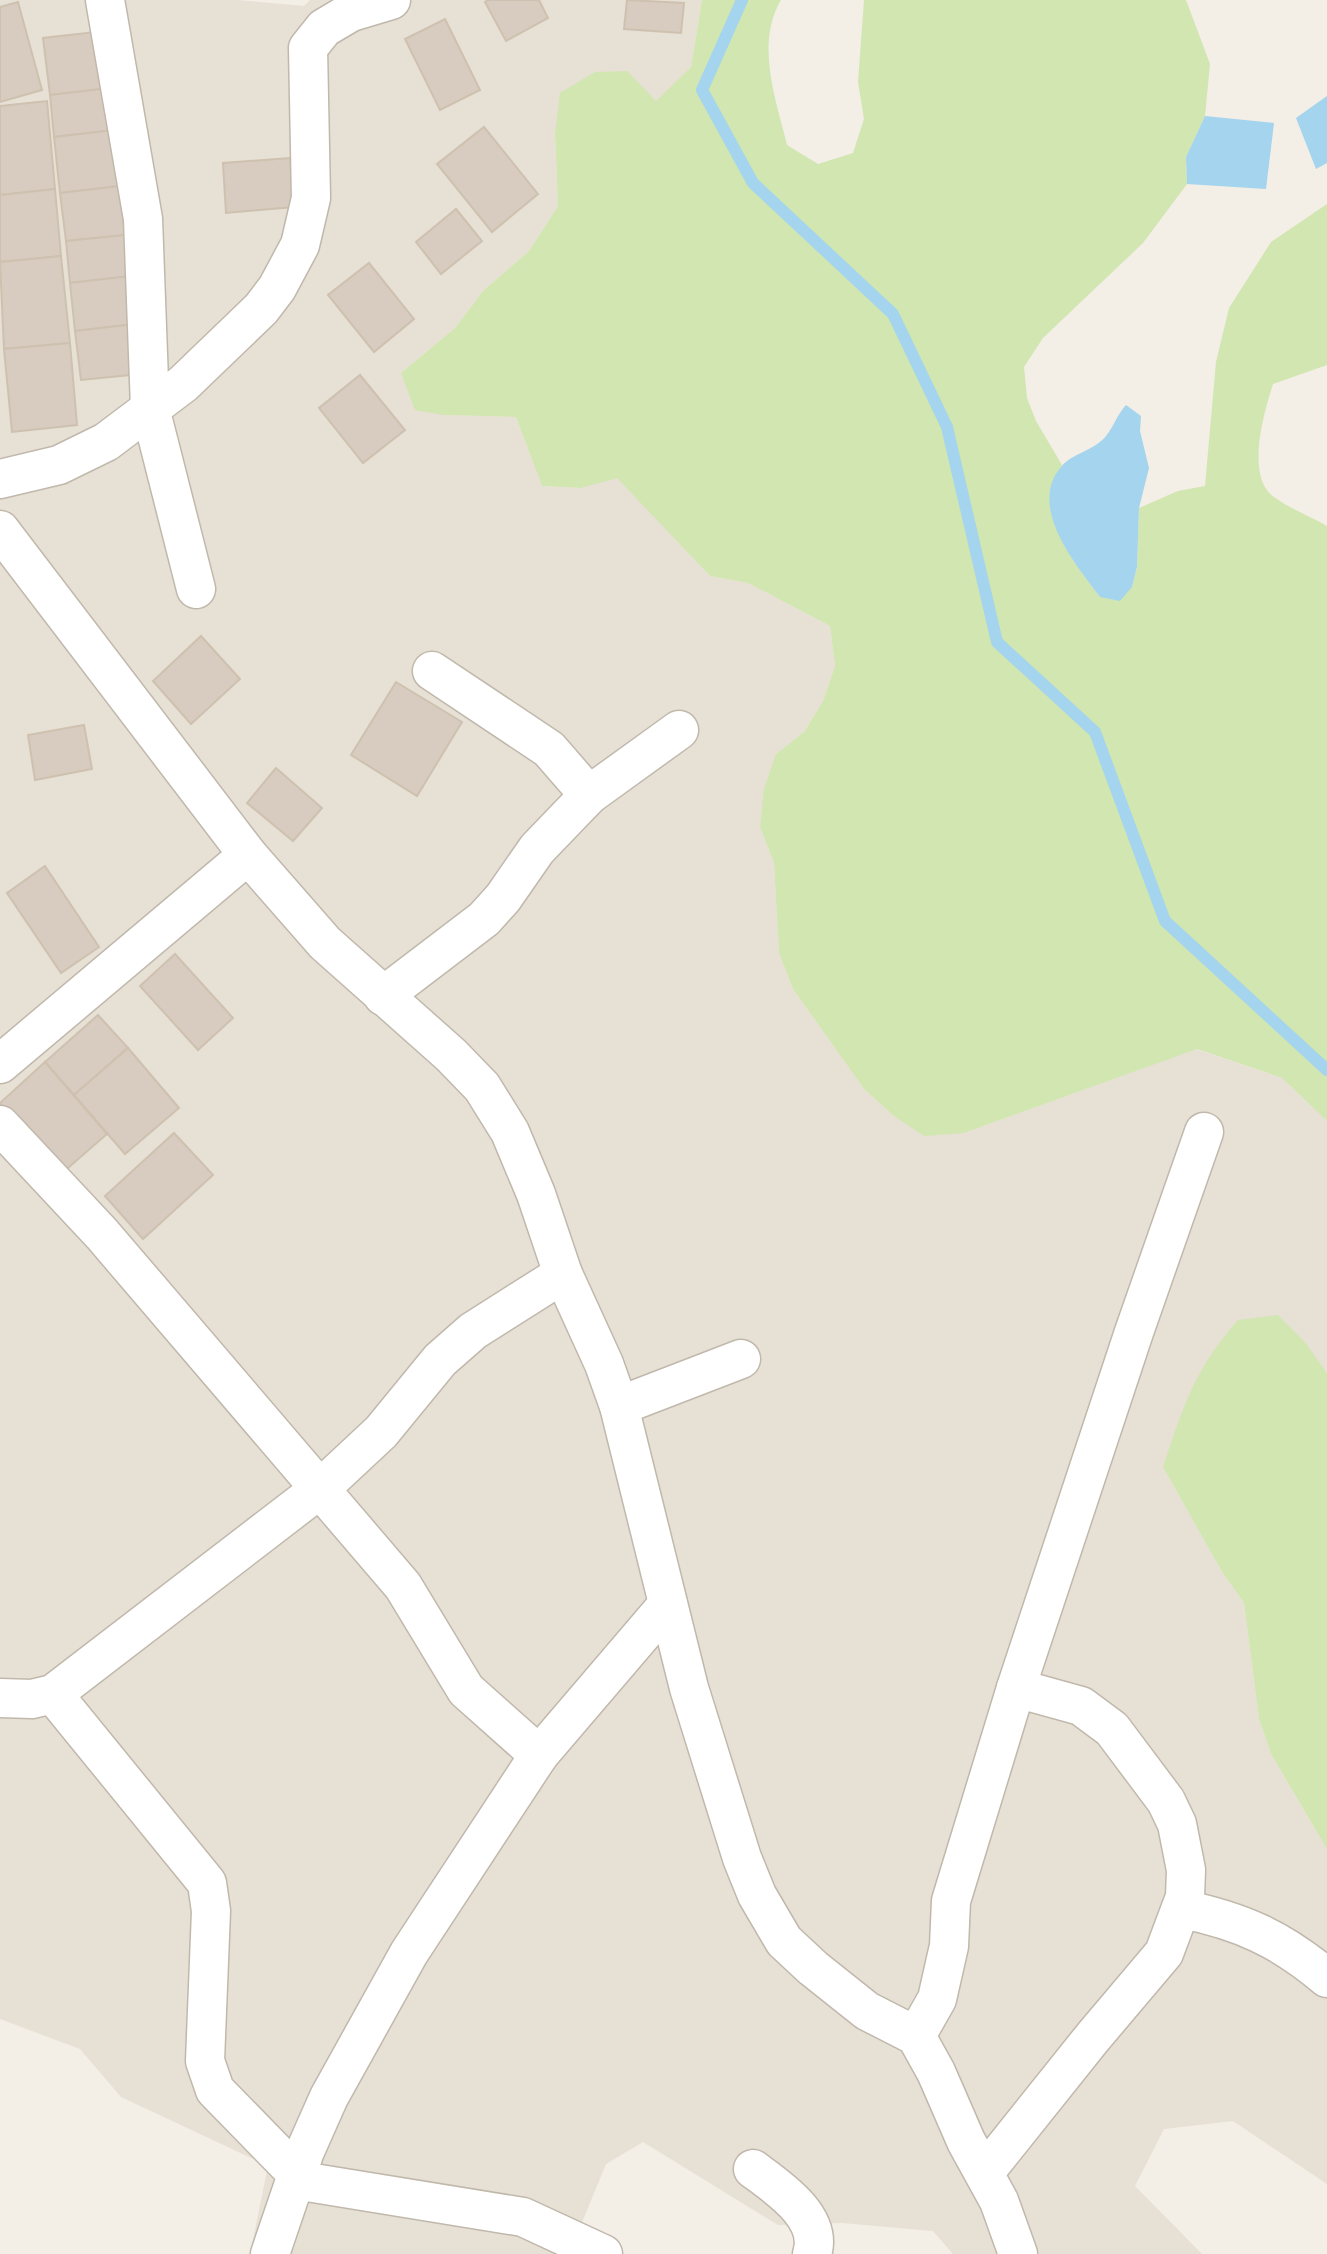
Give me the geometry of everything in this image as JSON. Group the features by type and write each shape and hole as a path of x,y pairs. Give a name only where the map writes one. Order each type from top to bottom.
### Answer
{"street":[{"path":"105,0 143,219 150,408 196,589"},
{"path":"0,479 59,465 106,442 183,384 261,309 277,288 300,245 310,198 308,48 324,27 351,12 391,0"},
{"path":"0,530 248,855 325,943 451,1055 482,1087 510,1132 536,1194 563,1273 604,1364 619,1406 689,1688 742,1858 757,1895 784,1941 813,1968 867,2011 916,2036 936,2073 965,2141 985,2172 1018,2254"},
{"path":"432,671 549,749 589,795"},
{"path":"383,996 484,919 503,898 537,849 589,795 679,730"},
{"path":"0,1062 248,855"},
{"path":"0,1125 102,1234 403,1586 466,1690 539,1755"},
{"path":"916,2036 937,1999 949,1946 951,1901 1016,1688 1134,1332 1204,1132"},
{"path":"0,1698 32,1699 53,1694 321,1488 382,1432 440,1360 473,1331 563,1273"},
{"path":"619,1406 741,1359"},
{"path":"270,2254 296,2177 329,2097 409,1953 539,1755 668,1604"},
{"path":"985,2172 1093,2036 1164,1953 1182,1909 1186,1870 1177,1824 1166,1801 1112,1729 1081,1706 1016,1688"},
{"path":"53,1694 207,1883 211,1911 205,2061 209,2078 215,2090 296,2177 523,2217 603,2254"},
{"path":"1182,1909 1236,1922 1268,1936 1327,1978"},
{"path":"752,2169 802,2210 811,2237 812,2254"}],"shaded area":[{"path":"0,0 238,0 304,6 310,0 702,0 691,67 656,102 555,134 558,206 529,251 483,291 455,328 401,373 444,415 516,417 542,486 581,488 617,477 710,576 748,583 830,626 835,666 823,701 804,732 776,754 760,827 774,863 779,953 793,989 864,1089 894,1116 964,1133 1196,1049 1282,1078 1327,1121 1327,1373 1325,1370 1163,1467 1222,1572 1244,1603 1259,1719 1271,1754 1327,1849 1327,2184 1233,2121 1164,2129 1135,2186 1202,2254 953,2254 933,2231 842,2223 778,2225 643,2142 606,2164 569,2254 250,2254 268,2166 121,2097 80,2049 0,2019"}],"green space":[{"path":"702,0 781,0 769,35 773,91 787,145 818,164 853,153 864,119 858,82 864,0 1186,0 1210,64 1205,116 1186,157 1187,184 1143,243 1043,338 1024,367 1027,398 1036,421 1062,465 1054,483 1052,500 1059,534 1100,597 1132,587 1137,567 1139,508 1178,491 1205,486 1216,362 1229,308 1271,242 1327,204 1327,365 1273,384 1262,427 1259,460 1260,475 1265,488 1274,497 1327,526 1327,1121 1282,1078 1197,1049 964,1133 924,1136 894,1116 864,1089 793,989 779,953 774,863 760,827 764,789 776,754 804,732 823,701 835,666 830,626 748,583 710,576 617,478 581,488 542,486 516,417 444,415 415,410 401,373 455,328 483,291 529,251 558,206 555,134 560,93 595,72 627,71 656,101 691,67"},
{"path":"1278,1315 1304,1341 1327,1373 1327,1849 1271,1754 1259,1719 1244,1603 1222,1572 1163,1467 1192,1389 1223,1338 1238,1320"}],"water":[{"path":"1327,96 1327,163 1316,169 1296,118"},
{"path":"1205,116 1274,123 1266,189 1187,184 1186,157"},
{"path":"1126,405 1141,416 1140,431 1149,468 1139,508 1137,567 1132,587 1120,601 1100,597 1079,569 1059,535 1049,500 1052,483 1061,467 1101,441"}],"building":[{"path":"539,0 548,18 506,41 485,2"},
{"path":"627,0 684,3 681,33 624,29"},
{"path":"18,2 42,90 0,102 0,7"},
{"path":"445,19 480,90 440,110 405,39"},
{"path":"104,31 110,88 50,95 43,38"},
{"path":"110,88 114,130 54,137 50,95"},
{"path":"47,101 55,189 0,195 0,106"},
{"path":"484,127 538,194 492,232 437,164"},
{"path":"114,130 120,186 60,193 54,137"},
{"path":"290,158 294,207 226,213 223,163"},
{"path":"120,186 125,235 66,241 60,193"},
{"path":"55,189 61,256 0,262 0,195"},
{"path":"456,209 482,241 441,274 416,242"},
{"path":"125,235 130,276 70,283 66,241"},
{"path":"61,256 70,343 4,349 0,262"},
{"path":"369,263 414,319 374,352 328,295"},
{"path":"130,276 135,324 75,331 70,283"},
{"path":"135,324 140,374 81,380 75,331"},
{"path":"70,343 77,425 12,432 4,349"},
{"path":"360,375 405,430 363,463 319,408"},
{"path":"201,636 240,679 191,724 153,681"},
{"path":"396,682 462,722 417,796 351,755"},
{"path":"84,725 92,769 35,780 28,735"},
{"path":"276,768 322,808 293,841 247,803"},
{"path":"45,866 99,947 61,973 7,893"},
{"path":"175,954 233,1018 198,1050 140,986"},
{"path":"98,1015 128,1048 74,1095 45,1062"},
{"path":"128,1048 179,1108 125,1154 74,1095"},
{"path":"45,1062 107,1134 61,1174 0,1103"},
{"path":"174,1133 213,1175 143,1239 105,1196"}],"waterway":[{"path":"742,0 702,90 753,183 893,314 947,427 997,642 1095,732 1165,921 1327,1070"}]}
